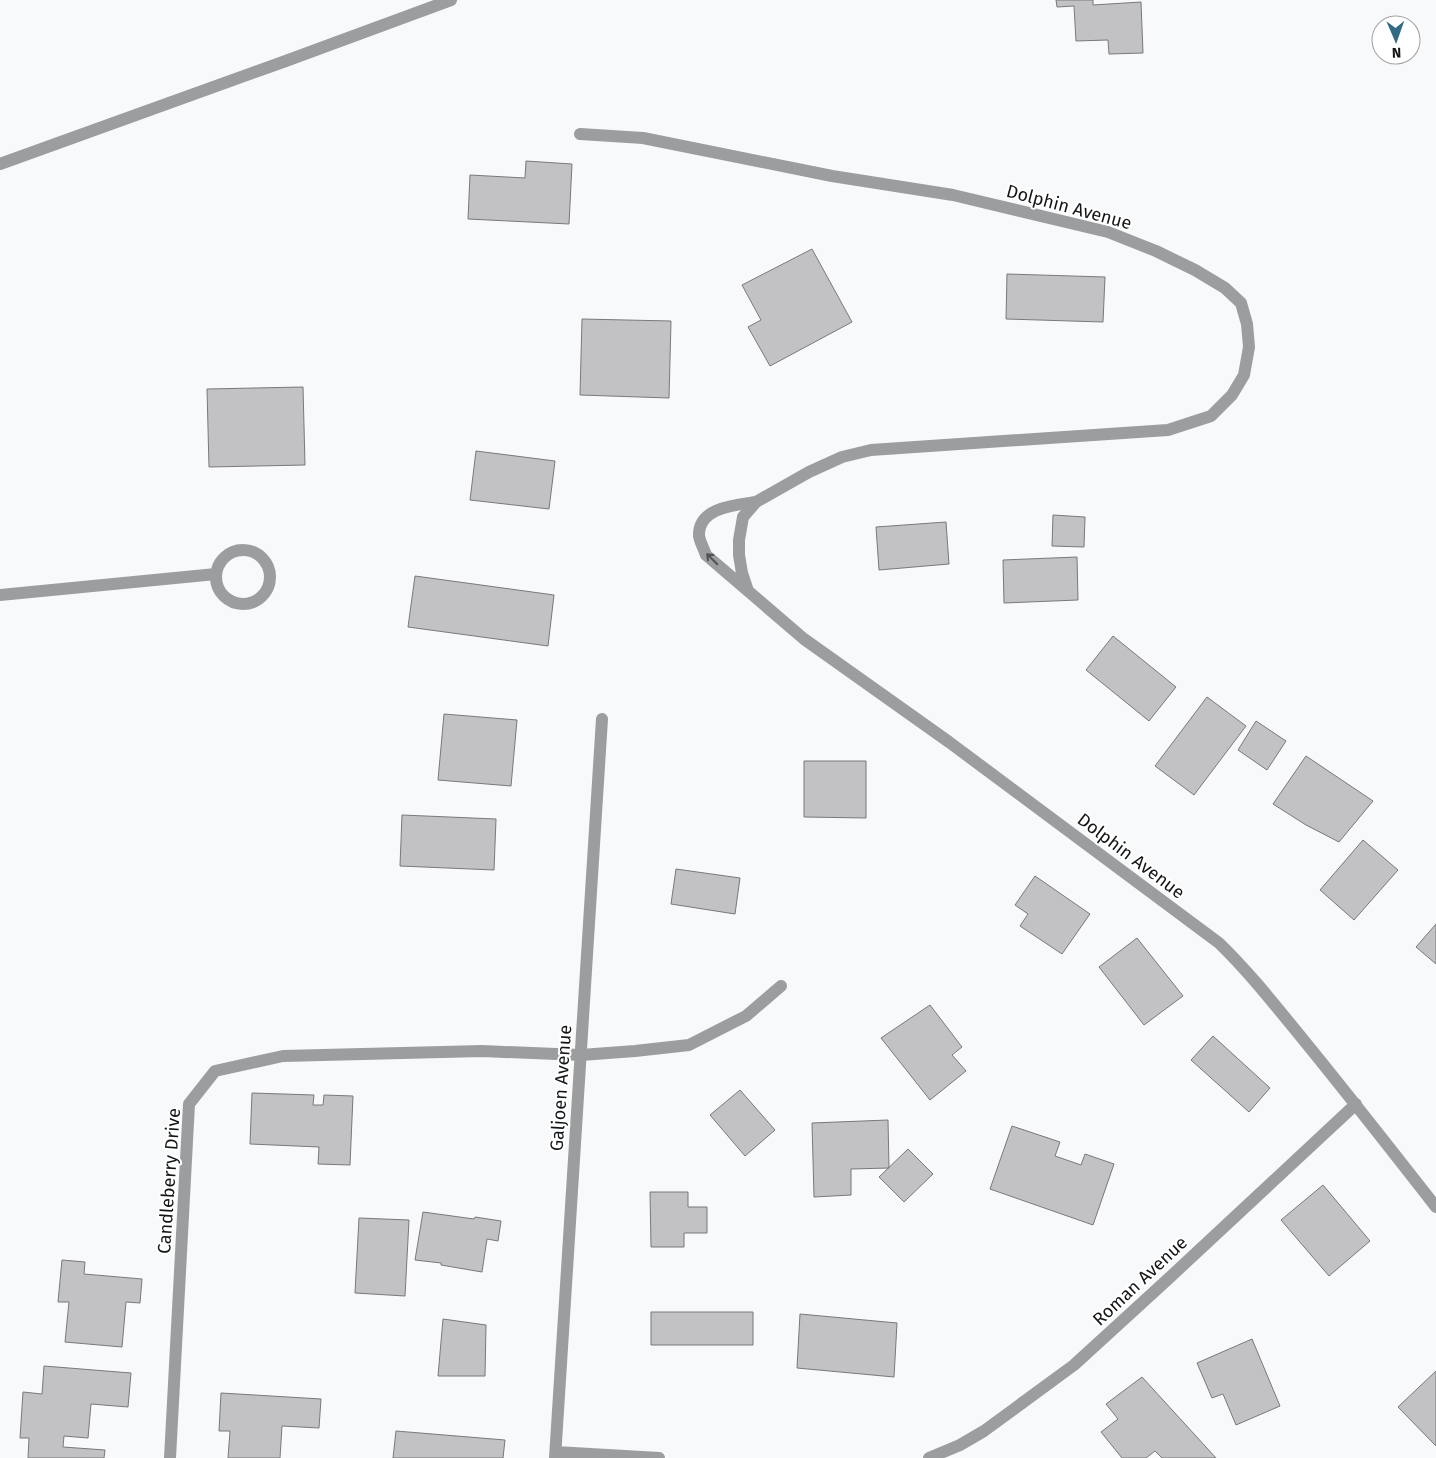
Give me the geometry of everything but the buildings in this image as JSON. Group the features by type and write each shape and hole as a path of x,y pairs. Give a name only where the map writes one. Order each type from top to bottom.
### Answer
{"street":[{"path":"0,164 451,0"},
{"name":"Dolphin Avenue","path":"580,134 643,138 832,176 953,195 1108,232 1156,251 1195,270 1225,288 1241,303 1247,324 1249,347 1244,375 1232,395 1211,416 1168,430 871,450 842,457 809,472 756,502 743,517 739,540 739,555 748,592"},
{"name":"Dolphin Avenue","path":"756,502 725,507 704,520 700,526 699,536 706,555 804,639 949,742 1219,943 1262,989 1356,1104 1436,1207"},
{"path":"234,551 249,551 263,558 270,572 268,587 258,599 244,604 229,601 218,590 216,574 221,560 234,551"},
{"path":"0,595 216,574"},
{"name":"Galjoen Avenue","path":"556,1455 602,719"},
{"name":"Candleberry Drive","path":"170,1458 189,1104 216,1072 283,1056 482,1051 581,1055 689,1045 746,1016 781,986"},
{"name":"Roman Avenue","path":"929,1458 960,1445 984,1431 1074,1365 1356,1104"},
{"path":"556,1455 659,1458"}]}
